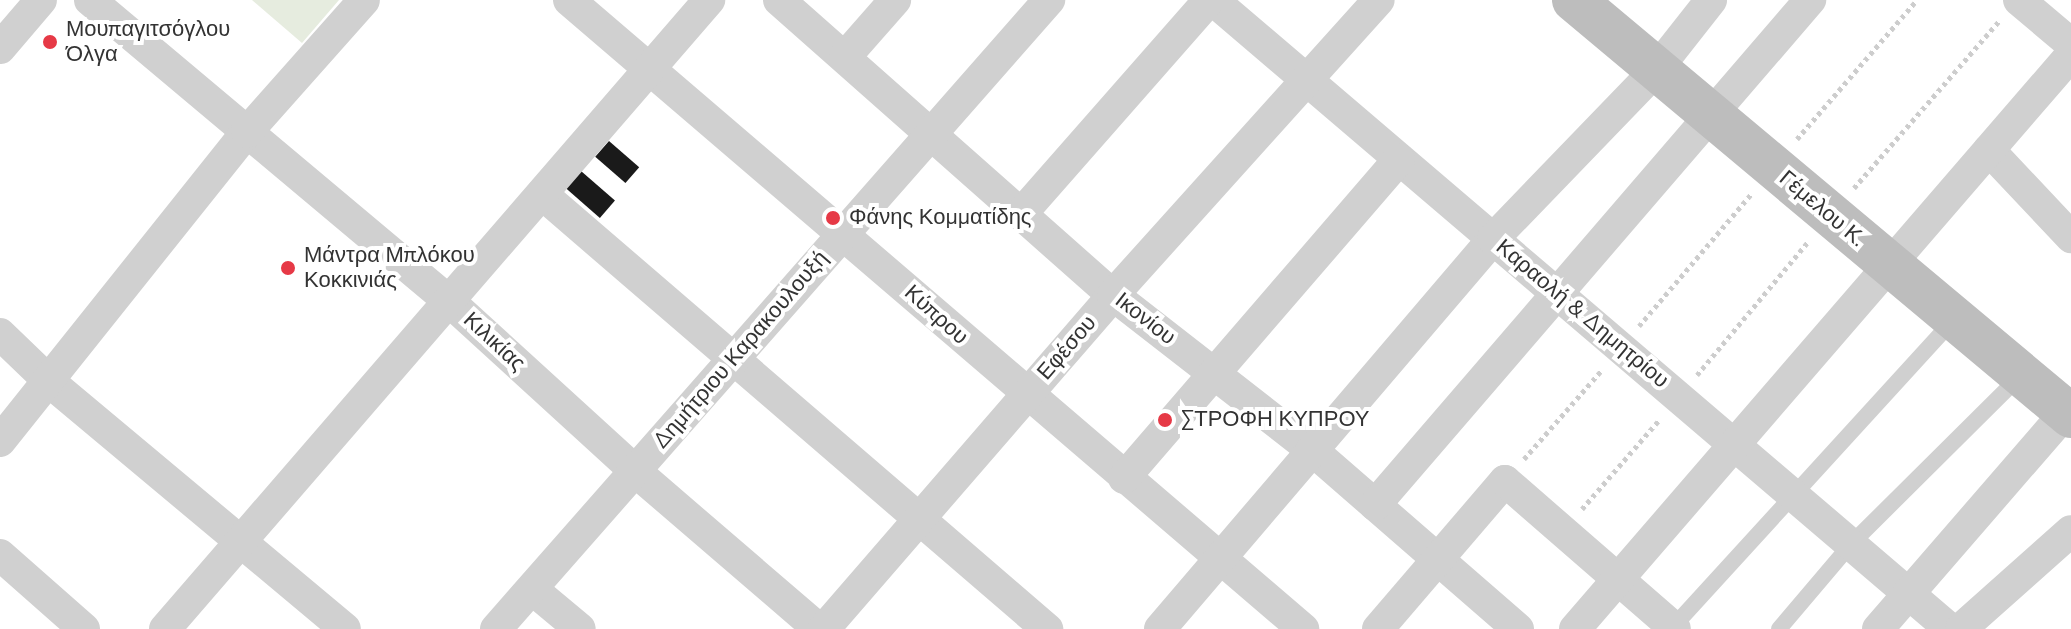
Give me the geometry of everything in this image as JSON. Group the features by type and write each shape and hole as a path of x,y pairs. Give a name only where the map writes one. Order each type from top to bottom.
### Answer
{"main road":[{"name":"Γέμελου Κ.","path":"1574,0 2021,375 2069,411"}],"street":[{"path":"0,48 41,0"},
{"name":"Κιλικίας","path":"90,0 449,301 635,471 822,629"},
{"path":"0,441 51,383 247,132 364,0"},
{"name":"Κύπρου","path":"569,0 845,233 1026,396 1303,629"},
{"path":"165,629 709,0"},
{"name":"Ικονίου","path":"779,0 933,132 1113,295 1312,450 1518,629"},
{"path":"845,57 895,0"},
{"name":"Δημήτριου Καρακουλουξή","path":"496,629 1049,0"},
{"path":"1022,213 1211,0"},
{"name":"Καραολή & Δημητρίου","path":"1211,0 1950,629"},
{"name":"Εφέσου","path":"822,629 1113,295 1379,0"},
{"path":"1160,629 1493,239 1656,70 1711,0"},
{"path":"1375,505 1810,0"},
{"path":"2013,6 2071,44"},
{"path":"1575,629 1893,267 2071,55"},
{"path":"1989,150 2071,237"},
{"path":"1124,478 1399,159"},
{"path":"542,194 1047,629"},
{"path":"0,334 51,383 345,629"},
{"path":"1878,629 2069,411"},
{"path":"1378,629 1505,481 1674,628"},
{"path":"1961,629 2071,531"},
{"path":"0,555 84,629"},
{"path":"532,589 580,629"}],"lane":[{"path":"1674,628 1792,494 1954,319"},
{"path":"1779,629 1851,544 2021,375"}],"path":[{"path":"1505,481 1917,0"},
{"path":"1563,531 2013,6"}],"shaded area":[{"path":"252,0 339,0 302,43"}],"building":[{"path":"609,141 639,167 625,183 595,157"},
{"path":"581,171 615,201 600,218 566,188"}],"place":[{"name":"Μουπαγιτσόγλου Όλγα","path":"50,42"},
{"name":"Φάνης Κομματίδης","path":"833,218"},
{"name":"Μάντρα Μπλόκου Κοκκινιάς","path":"288,268"},
{"name":"ΣΤΡΟΦΗ ΚΥΠΡΟΥ","path":"1165,420"}]}
